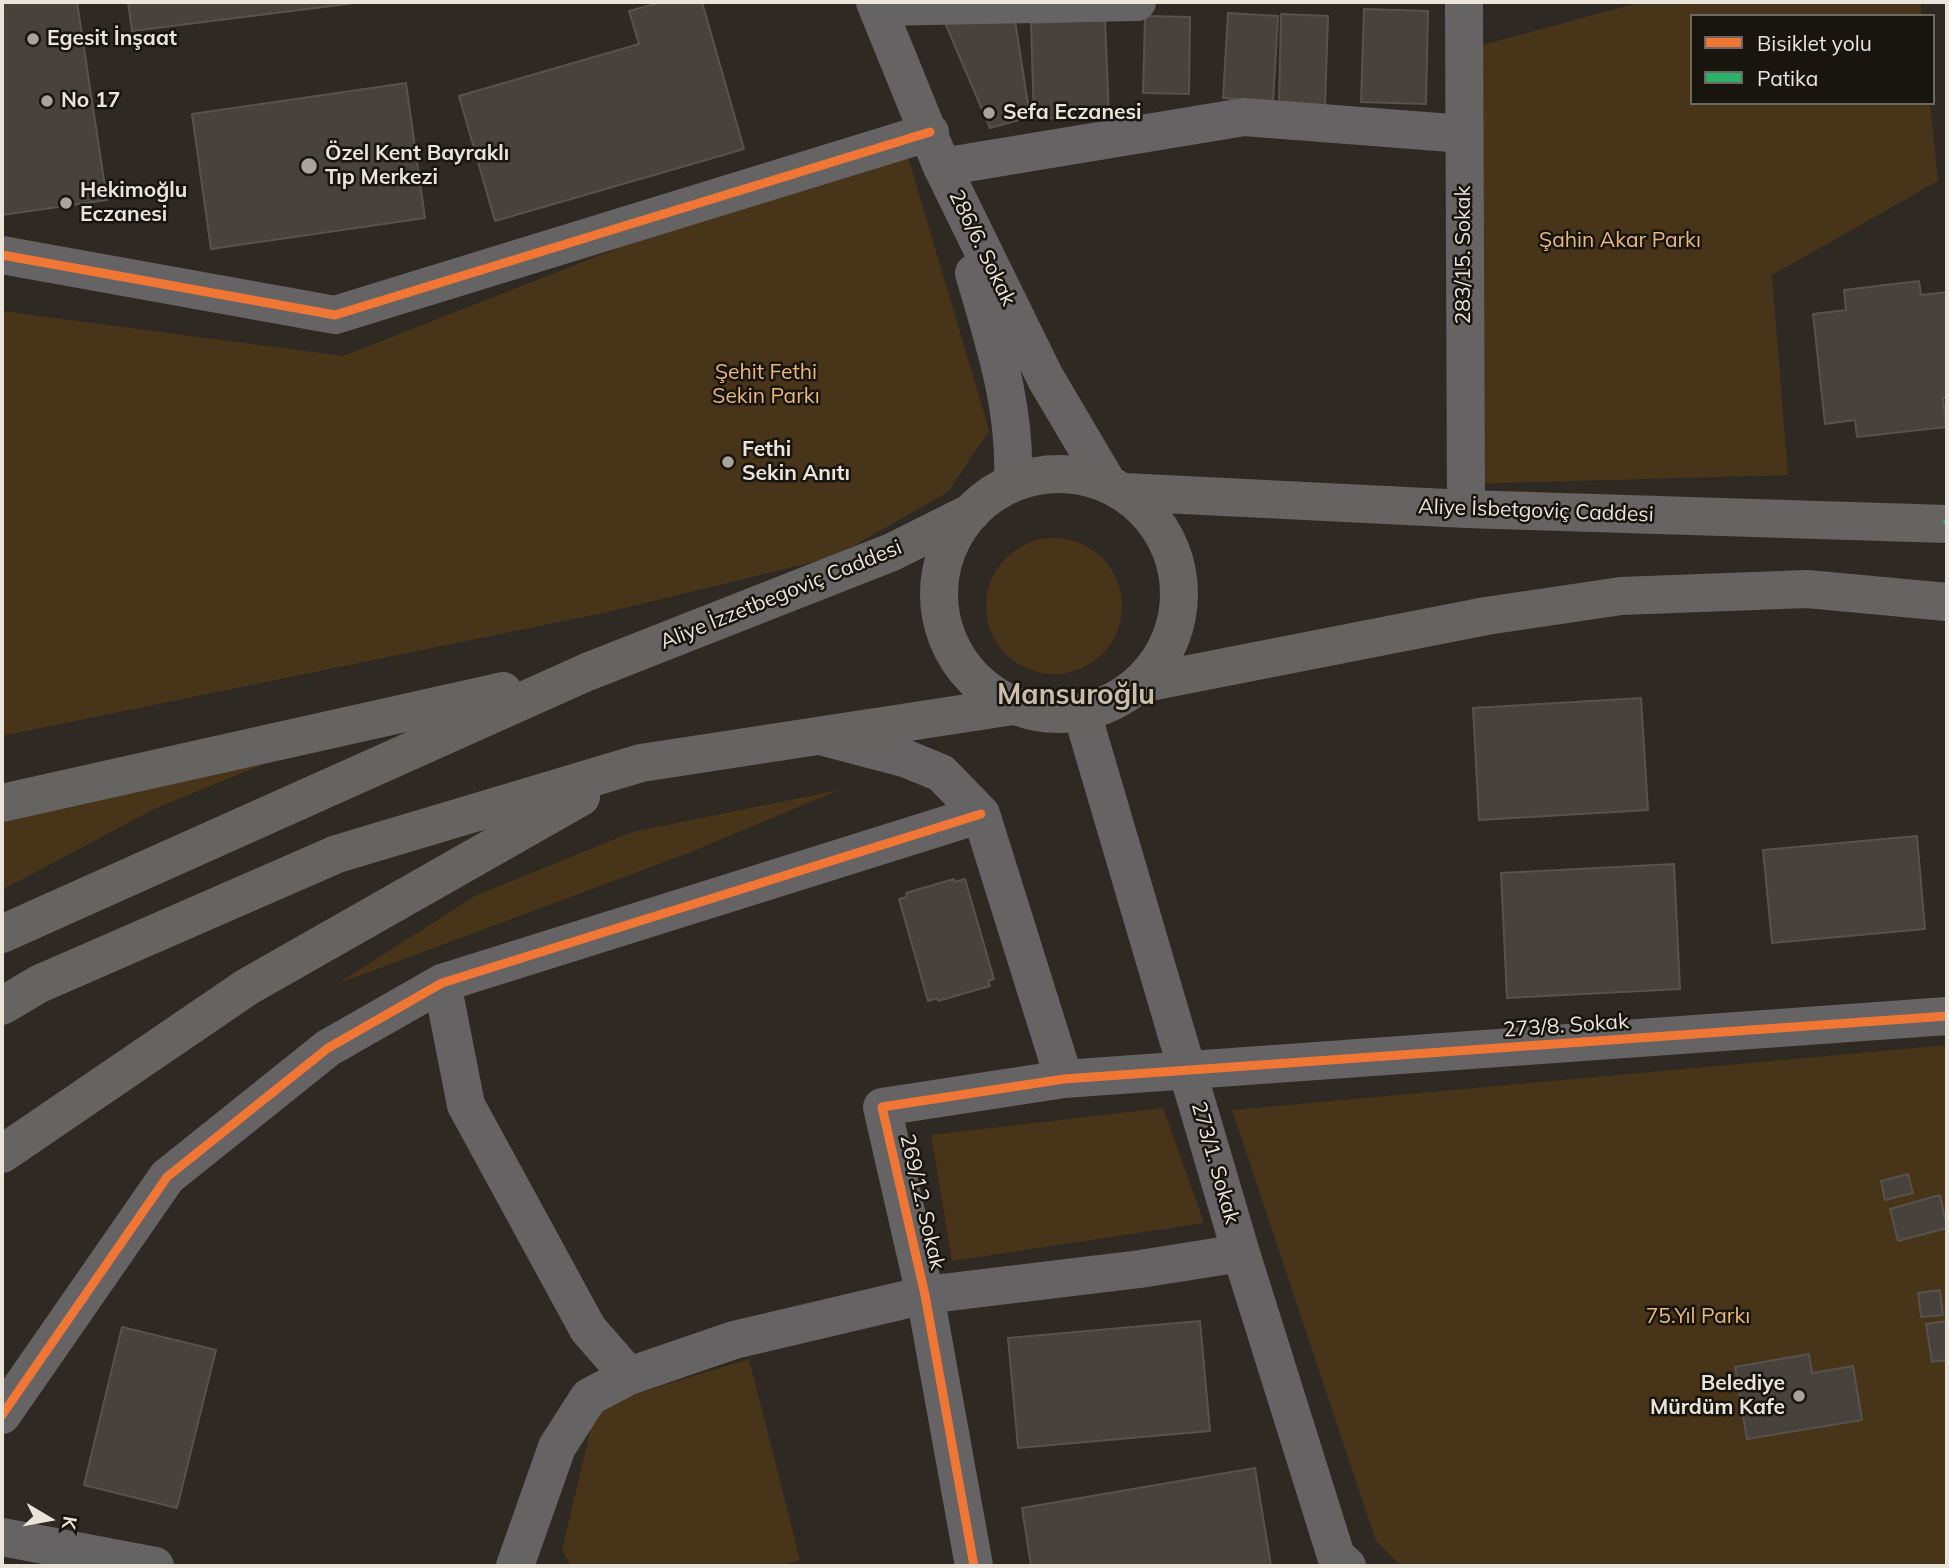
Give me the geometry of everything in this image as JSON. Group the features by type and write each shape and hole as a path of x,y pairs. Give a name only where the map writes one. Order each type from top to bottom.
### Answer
{"main road":[{"path":"1047,474 1078,475 1116,488 1138,499 1161,529 1174,559 1180,593 1175,626 1162,658 1139,684 1112,703 1082,713 1047,715 1013,706 984,689 961,666 946,636 939,603 942,570 953,539 972,512 1013,481 1047,474"},
{"name":"Aliye İsbetgoviç Caddesi","path":"1116,488 1466,509 1946,523"},
{"name":"Aliye İzzetbegoviç Caddesi","path":"587,672 892,552 972,512"},
{"path":"1139,684 1486,616 1621,596 1807,589 1947,602"},
{"path":"2,803 587,672"},
{"path":"2,934 587,672"},
{"path":"2,1006 39,984 337,854 641,763 1013,706"},
{"path":"2,1153 247,987 641,763"}],"street":[{"path":"876,4 1137,2"},
{"name":"283/15. Sokak","path":"1464,2 1466,509"},
{"name":"286/6. Sokak","path":"876,4 936,149 1045,377 1116,488"},
{"path":"2,255 335,315 936,149 1244,117 1464,134"},
{"path":"936,149 1009,395 1015,441 1013,481"},
{"name":"273/1. Sokak","path":"1082,713 1241,1253 1336,1556 1347,1566"},
{"path":"820,736 907,759 941,773 981,814 1064,1079"},
{"path":"2,1415 167,1177 328,1048 442,984 981,814"},
{"path":"442,984 466,1105 588,1329 629,1376"},
{"name":"273/8. Sokak","path":"1188,1071 1947,1016"},
{"name":"269/12. Sokak","path":"963,1565 925,1295 882,1108 1064,1079 1188,1071"},
{"path":"515,1566 557,1447 589,1397 629,1376 734,1340 925,1295 1140,1269 1241,1253"},
{"path":"2,1537 155,1566"}],"green space":[{"name":"Şahin Akar Parkı","path":"1641,2 1920,2 1922,14 1690,14 1690,105 1930,105 1938,181 1772,275 1788,475 1466,484 1464,50"},
{"name":"Şehit Fethi Sekin Parkı","path":"902,137 989,430 948,492 834,557 608,612 2,736 2,311 343,356"},
{"path":"1054,538 1080,544 1102,558 1116,580 1122,606 1116,632 1102,654 1080,668 1054,674 1028,668 1006,654 992,632 986,606 992,580 1006,558 1028,544"},
{"path":"303,748 154,809 2,890 2,819"},
{"path":"839,790 686,854 337,984 475,896 632,832"},
{"name":"75.Yıl Parkı","path":"1947,1045 1947,1566 1401,1566 1376,1541 1232,1110"},
{"path":"1163,1108 1204,1223 952,1261 931,1135"},
{"path":"749,1359 800,1560 777,1566 571,1566 562,1550 594,1415 635,1394"}],"building":[{"name":"No 17","path":"2,2 77,2 107,200 2,215"},
{"path":"128,2 363,2 132,31"},
{"path":"662,2 702,2 744,149 495,221 459,96 639,44 629,11"},
{"path":"1364,9 1428,11 1426,104 1361,102"},
{"path":"1228,13 1278,16 1273,102 1223,98"},
{"path":"1014,14 1030,117 990,128 943,18"},
{"path":"1281,14 1328,16 1325,106 1279,105"},
{"path":"1145,16 1190,17 1189,94 1143,93"},
{"path":"1105,20 1109,116 1034,119 1031,23"},
{"name":"Özel Kent Bayraklı Tıp Merkezi","path":"406,83 425,218 211,249 192,114"},
{"path":"1919,281 1921,295 1947,292 1947,398 1943,398 1946,427 1857,437 1855,420 1825,424 1813,314 1846,310 1844,290"},
{"path":"1641,698 1648,810 1479,820 1473,708"},
{"path":"1917,836 1925,929 1772,943 1763,850"},
{"path":"1674,864 1680,989 1507,998 1501,873"},
{"path":"954,879 955,882 965,879 994,979 988,981 990,986 938,1001 937,998 928,1001 899,899 907,897 906,893"},
{"path":"1908,1174 1913,1193 1885,1200 1881,1181"},
{"path":"1940,1195 1947,1228 1898,1241 1890,1209"},
{"path":"1940,1290 1943,1315 1921,1317 1918,1293"},
{"path":"1200,1321 1210,1431 1018,1448 1008,1338"},
{"path":"1947,1321 1947,1360 1932,1362 1926,1324"},
{"path":"122,1327 216,1350 177,1508 84,1485"},
{"name":"Belediye Mürdüm Kafe","path":"1809,1354 1812,1373 1853,1366 1862,1420 1747,1439 1735,1367"},
{"path":"1255,1468 1271,1566 1031,1566 1022,1508"}],"cycle path":[{"path":"2,255 335,315 930,132"},
{"path":"2,1415 167,1177 328,1048 442,983 981,814"},
{"path":"974,1566 925,1295 882,1107 1064,1079 1947,1016"}],"place":[{"name":"Egesit İnşaat","path":"33,39"},
{"name":"No 17","path":"47,101"},
{"name":"Sefa Eczanesi","path":"989,113"},
{"name":"Özel Kent Bayraklı Tıp Merkezi","path":"309,166"},
{"name":"Hekimoğlu Eczanesi","path":"66,203"},
{"name":"Fethi Sekin Anıtı","path":"728,462"},
{"name":"Belediye Mürdüm Kafe","path":"1799,1396"}],"district":[{"name":"Mansuroğlu","path":"1076,696"}]}
